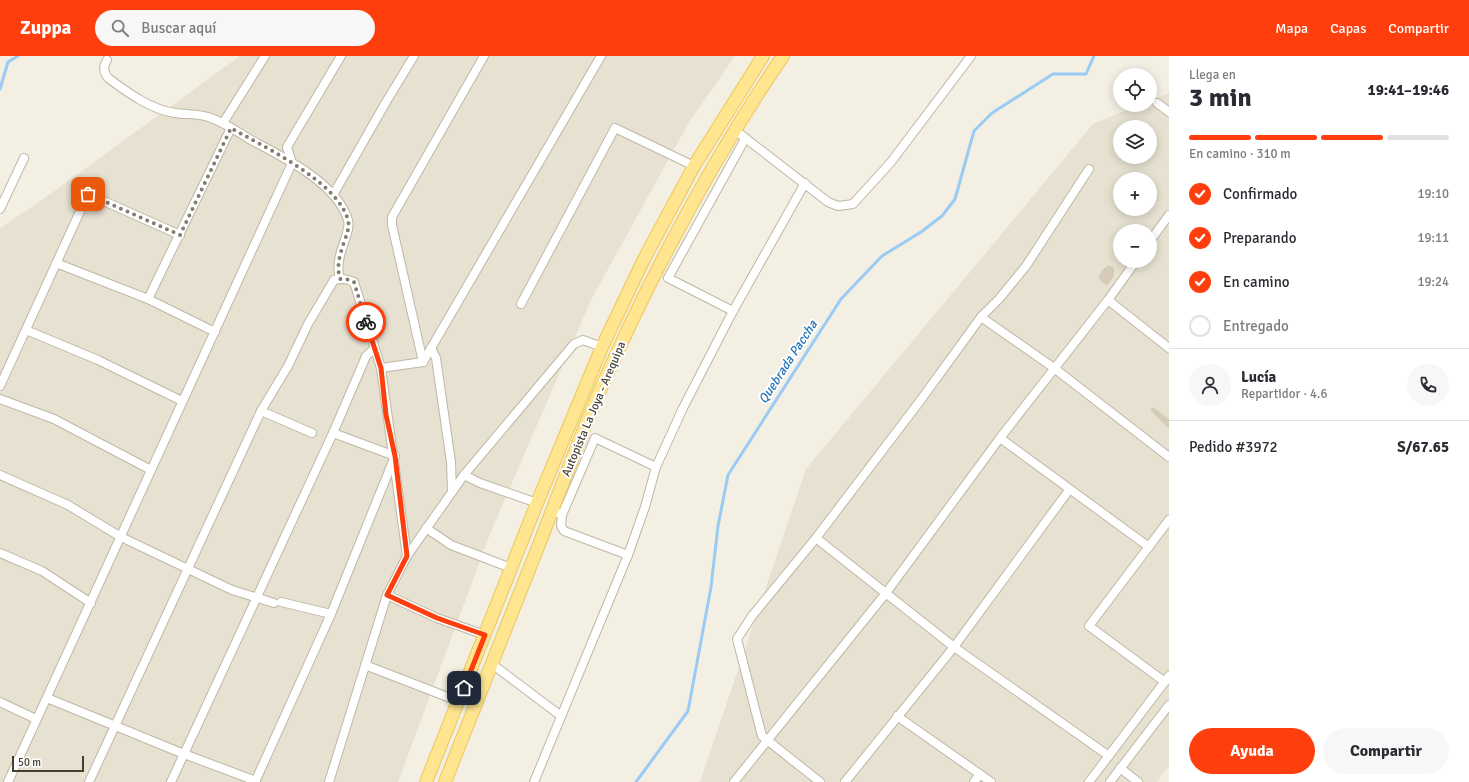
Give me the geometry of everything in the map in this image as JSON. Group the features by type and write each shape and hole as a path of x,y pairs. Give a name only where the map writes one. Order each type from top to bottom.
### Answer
{"main road":[{"name":"Autopista La Joya - Arequipa","path":"426,782 537,503 602,347 644,259 694,166 763,56"},
{"name":"Autopista La Joya - Arequipa","path":"445,782 492,664 557,513 602,388 639,307 700,192 735,130 783,56"}],"street":[{"path":"223,123 265,56"},
{"path":"8,782 292,163 287,147 341,56"},
{"path":"333,195 414,56"},
{"path":"423,362 392,225 392,217 484,56"},
{"path":"423,362 601,56"},
{"path":"735,130 828,202 838,206 853,204 896,155 971,56"},
{"path":"107,60 104,66 104,72 108,78 151,106 174,113 211,117 308,173 333,195 342,207 348,220 348,230 338,261 337,270 340,279"},
{"path":"1157,103 1169,112"},
{"path":"148,299 231,128"},
{"path":"521,304 615,128 694,166"},
{"path":"733,311 668,278 745,138"},
{"path":"0,209 24,158"},
{"path":"820,782 762,736 737,639 752,616 816,538 981,317 999,299 1026,266 1089,170"},
{"path":"534,782 628,555 645,507 656,467 683,408 733,311 805,183"},
{"path":"0,386 88,194 180,235"},
{"path":"1157,231 1169,215"},
{"path":"56,263 148,299 215,332"},
{"path":"734,782 766,740 886,593 1000,438 1108,300 1131,268"},
{"path":"89,782 261,411 288,366 308,324 334,280 346,279 354,282 381,368 386,415 395,456 407,556"},
{"path":"1108,300 1169,348"},
{"path":"981,317 1054,368 1169,457"},
{"path":"26,330 91,357 182,401"},
{"path":"329,782 387,595 407,556 464,475 574,344 583,340 602,347"},
{"path":"431,348 436,358 451,462 452,491"},
{"path":"171,782 333,433 366,356 374,349"},
{"path":"381,368 423,362"},
{"path":"0,399 54,419 151,470"},
{"path":"261,411 312,433"},
{"path":"333,433 395,456"},
{"path":"628,555 564,531 560,526 557,513 595,438 656,467"},
{"path":"1000,438 1069,490 1149,547"},
{"path":"47,698 255,782 331,614 395,456"},
{"path":"0,475 68,505 121,537 232,590 256,598 331,614"},
{"path":"464,475 480,483 537,503"},
{"path":"845,782 897,716 954,648 1069,490"},
{"path":"1089,782 1167,679 1089,626 1169,520"},
{"path":"426,528 451,545 511,568"},
{"path":"816,538 954,648 1109,756"},
{"path":"0,553 42,572 91,603"},
{"path":"387,595 437,618 485,635"},
{"path":"492,664 561,716"},
{"path":"365,665 458,701"},
{"path":"0,702 36,719"},
{"path":"1110,782 1169,705"},
{"path":"897,716 991,782"},
{"path":"1120,768 1138,782"},
{"path":"974,782 980,774"}],"shaded area":[{"path":"240,56 735,56 688,124 591,300 490,534 398,782 0,782 0,228 42,200"},
{"path":"1169,93 1169,766 1157,782 700,782 806,469 1093,124 1122,112 1157,112 1157,98"}],"building":[{"path":"1109,265 1114,268 1114,276 1107,286 1098,278 1103,269"},
{"path":"1153,407 1169,419 1169,429 1150,410"}],"waterway":[{"path":"0,89 8,62 18,56"},
{"name":"Quebrada Paccha","path":"636,782 688,711 711,587 718,526 728,475 841,299 882,256 921,232 942,216 955,199 974,131 992,113 1053,74 1086,74 1094,56"}],"way so far":[{"path":"88,194 180,235 231,128 308,173 333,195 342,207 348,220 348,230 338,261 337,270 340,279 346,279 354,282 366,322"}],"route":[{"path":"366,322 381,368 386,415 395,456 407,556 387,595 437,618 485,635 464,688"}]}
